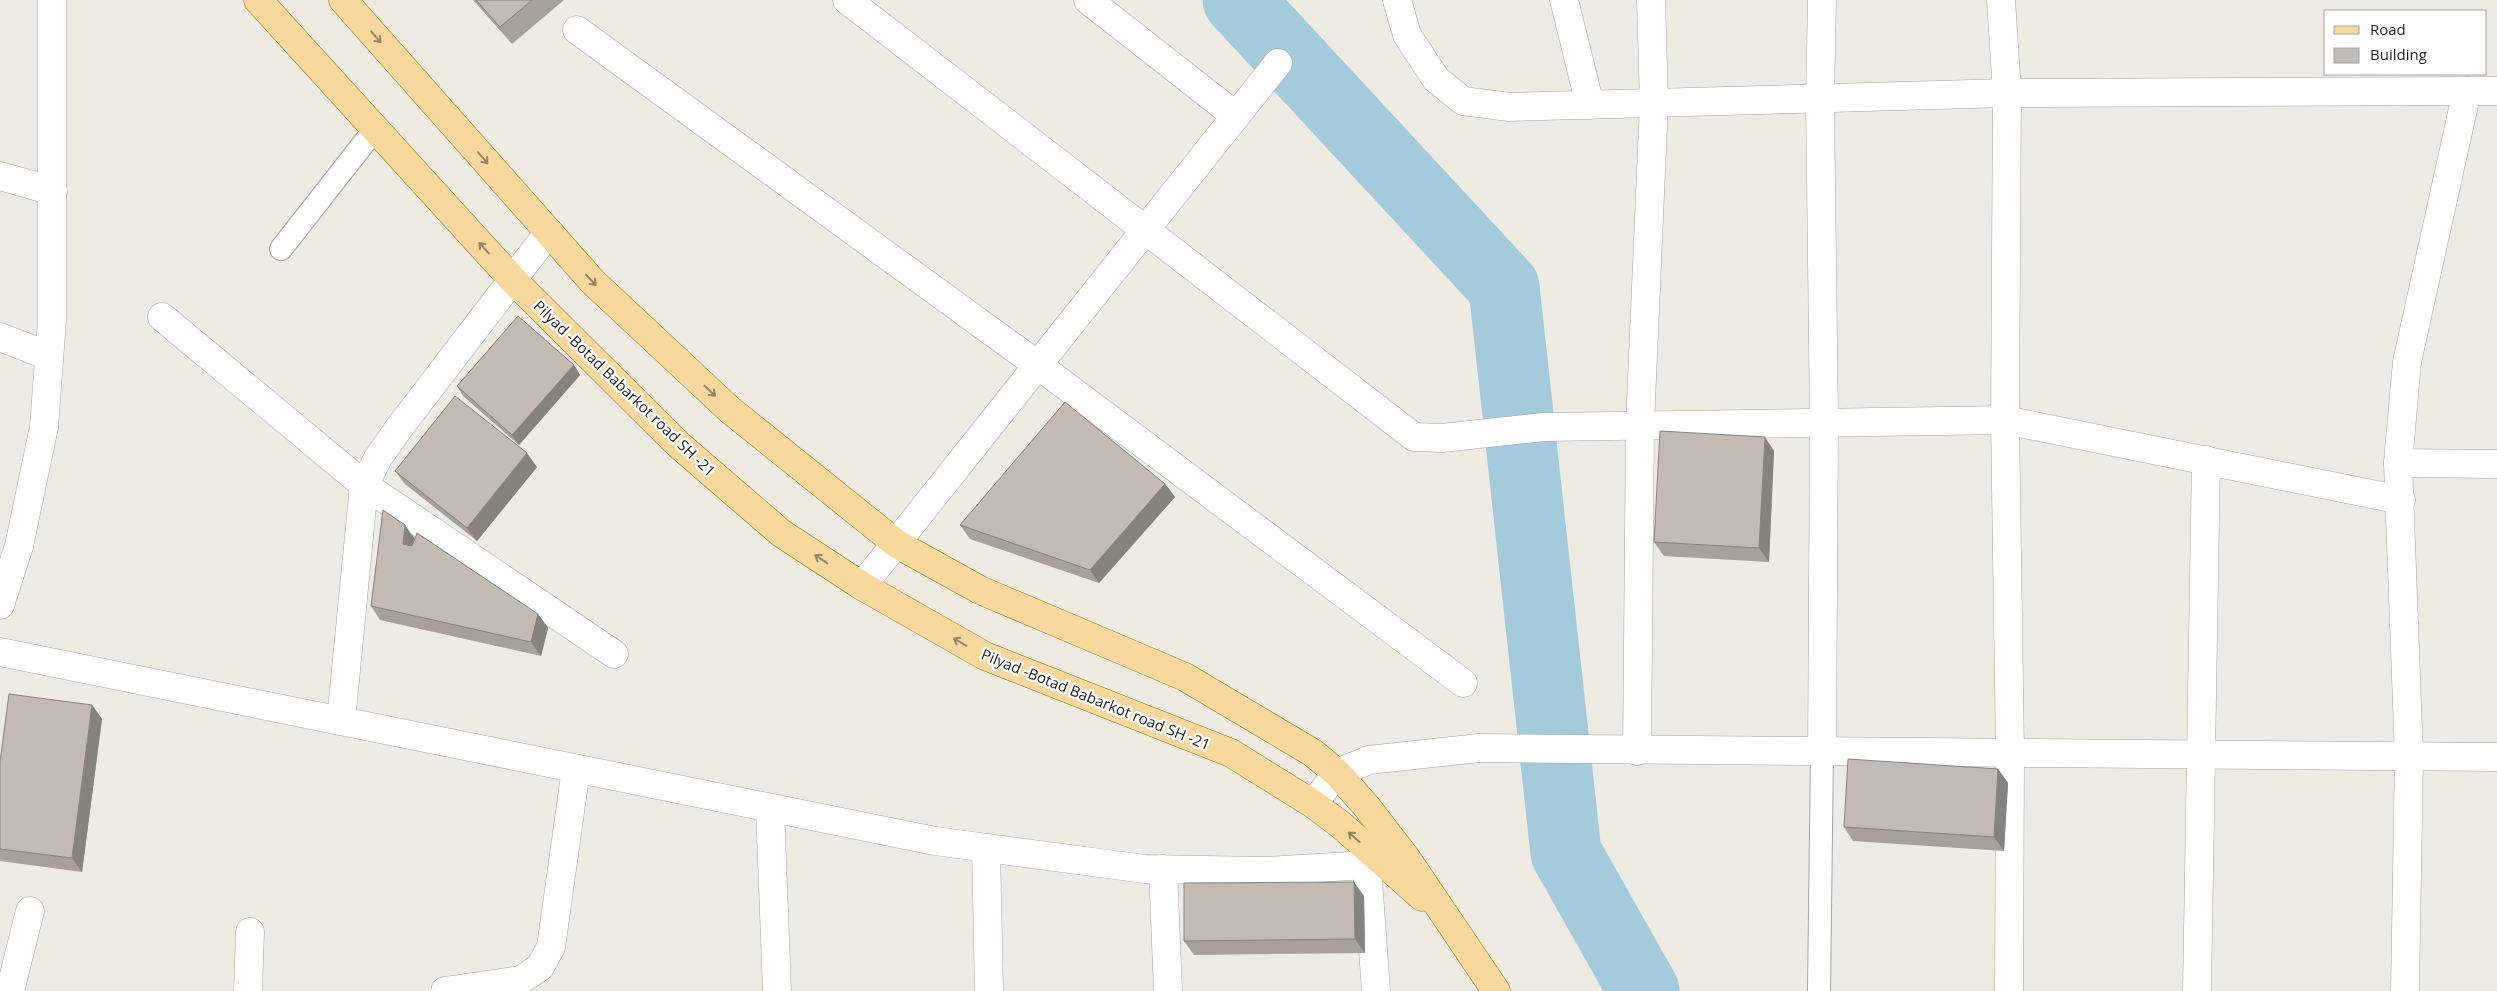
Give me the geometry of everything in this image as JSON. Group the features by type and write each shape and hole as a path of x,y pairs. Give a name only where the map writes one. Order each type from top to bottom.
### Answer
{"main road":[{"name":"Pilyad -Botad Babarkot road SH -21","path":"258,0 512,279 679,446 781,533 862,586 985,656 1231,752 1313,804 1376,865 1444,915"},
{"name":"Pilyad -Botad Babarkot road SH -21","path":"343,0 593,282 730,410 897,544 980,590 1185,677 1312,753 1337,773 1407,859 1496,991"}],"street":[{"path":"0,605 18,546 44,427 52,320 52,0"},
{"path":"847,0 1406,433 1420,438 1442,438 1544,427 2005,420 2401,500"},
{"path":"1088,0 1236,116"},
{"path":"1397,0 1407,35 1436,79 1463,101 1509,107 2007,93 2497,91"},
{"path":"1564,0 1590,105"},
{"path":"1637,751 1640,425 1654,103 1651,0"},
{"path":"1822,0 1820,98 1824,423 1822,753"},
{"path":"2000,0 2007,93 2005,420 2010,753 2009,991"},
{"path":"577,30 1039,366 1463,683"},
{"path":"862,586 1278,64"},
{"path":"2405,991 2409,757 2401,500 2398,463 2407,362 2467,91"},
{"path":"0,176 52,191"},
{"path":"341,721 364,485 378,458 399,428 549,232"},
{"path":"162,317 364,485 614,654"},
{"path":"0,337 49,356"},
{"path":"2197,991 2206,460"},
{"path":"2398,463 2497,464"},
{"path":"0,652 936,841 1145,869 1266,871 1376,865 1376,991"},
{"path":"1313,804 1337,773 1369,760 1479,748 1822,753 2497,757"},
{"path":"445,991 521,980 540,967 550,947 576,769"},
{"path":"770,808 777,991"},
{"path":"986,848 989,991"},
{"path":"1163,869 1168,991"},
{"path":"10,991 30,911"},
{"path":"248,991 250,932"}],"lane":[{"path":"281,249 375,129"},
{"path":"1819,991 1822,753"}],"building":[{"path":"476,0 532,0 500,27"},
{"path":"518,316 574,365 512,435 457,386"},
{"path":"455,396 527,453 467,528 395,471"},
{"path":"1065,402 1165,484 1090,570 960,525"},
{"path":"1660,431 1765,437 1759,548 1654,542"},
{"path":"383,510 405,525 403,544 412,546 417,533 538,614 531,642 371,606"},
{"path":"9,694 92,705 72,858 0,849 0,762"},
{"path":"1848,759 1998,769 1994,837 1844,827"},
{"path":"1354,882 1355,939 1184,941 1184,883"}],"waterway":[{"path":"1238,0 1504,287 1566,853 1644,991"}]}
